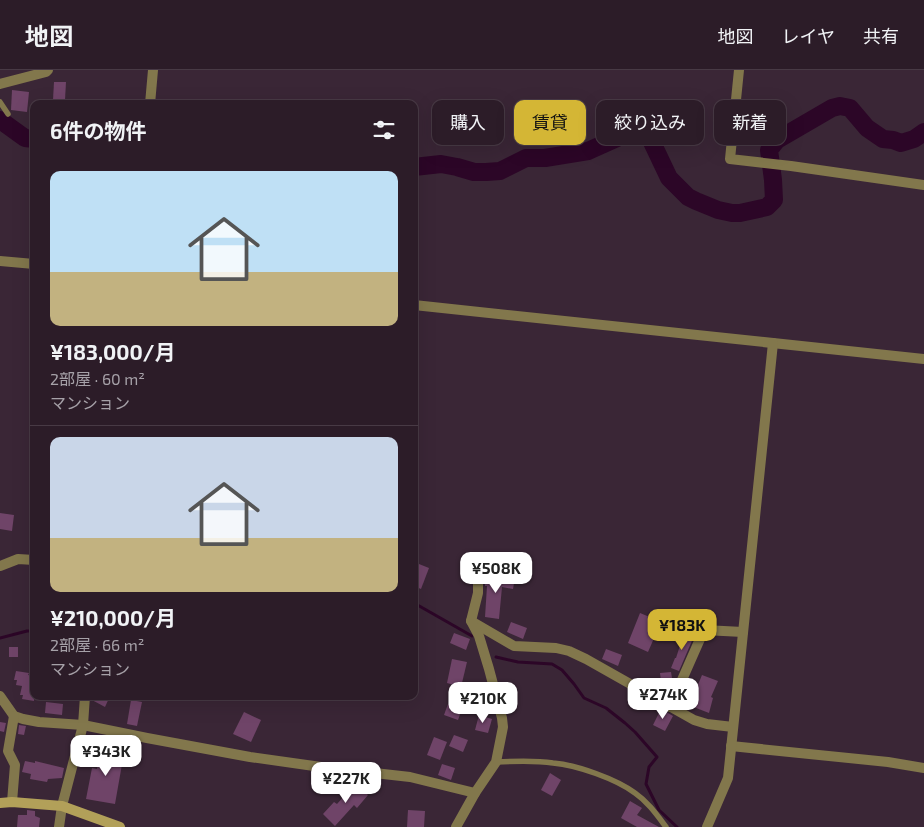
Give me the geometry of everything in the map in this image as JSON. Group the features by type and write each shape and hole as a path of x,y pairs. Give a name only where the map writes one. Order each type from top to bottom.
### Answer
{"street":[{"path":"0,84 48,70"},
{"path":"150,100 153,70"},
{"path":"739,70 730,159 924,185"},
{"path":"0,261 30,264"},
{"path":"418,305 924,359"},
{"path":"707,827 728,778 773,343"},
{"path":"456,827 475,793 496,762 503,727 489,668 479,636 471,621 478,593 478,558"},
{"path":"0,566 18,559 30,560"},
{"path":"471,621 514,646 556,648 568,651 586,659 694,720 707,724 733,727"},
{"path":"670,706 704,630 743,632"},
{"path":"0,696 14,716 23,719 83,725 250,757 410,777 475,793"},
{"path":"59,827 62,806 83,725 85,700"},
{"path":"12,802 15,765 8,751 14,716"},
{"path":"731,746 888,762 924,768"},
{"path":"0,803 12,802 62,806 120,827"}],"lane":[{"path":"0,102 8,114"},
{"path":"496,762 554,763 604,776 635,793 649,804 666,827"}],"building":[{"path":"54,82 66,82 65,100 53,100"},
{"path":"12,90 29,92 27,112 11,110"},
{"path":"0,513 14,515 12,531 0,529"},
{"path":"418,564 429,568 421,589 418,588"},
{"path":"485,574 515,578 513,589 502,587 499,619 485,617 487,586 485,586"},
{"path":"671,610 684,612 681,632 658,629 648,652 628,643 640,613 669,625"},
{"path":"511,622 527,628 523,639 507,632"},
{"path":"454,633 470,639 466,650 450,643"},
{"path":"684,633 694,636 679,671 671,668"},
{"path":"9,647 18,647 18,657 9,657"},
{"path":"606,649 622,655 618,666 602,659"},
{"path":"452,659 467,662 461,687 447,683"},
{"path":"16,671 29,673 30,700 34,701 22,699 23,695 20,695 22,686 16,685 17,680 14,680"},
{"path":"671,672 673,684 670,689 662,690 660,673"},
{"path":"702,675 718,681 711,697 713,698 709,713 683,701 687,690 695,692"},
{"path":"92,700 108,700 105,707"},
{"path":"131,700 142,702 137,726 127,724"},
{"path":"46,702 63,704 62,715 45,713"},
{"path":"448,704 462,709 458,720 444,715"},
{"path":"661,709 673,716 665,731 653,725"},
{"path":"244,712 261,720 251,742 233,734"},
{"path":"479,715 492,719 488,733 475,730"},
{"path":"0,722 6,723 4,732 0,731"},
{"path":"19,725 26,726 24,735 18,734"},
{"path":"454,735 468,740 463,752 449,746"},
{"path":"434,737 447,742 440,760 427,755"},
{"path":"87,738 96,740 93,754 83,752"},
{"path":"101,749 124,753 115,804 86,799 92,768 97,769"},
{"path":"25,761 35,763 35,761 64,768 62,778 48,779 47,782 30,779 31,774 22,772"},
{"path":"442,764 455,768 451,780 438,775"},
{"path":"550,773 561,780 552,796 541,790"},
{"path":"356,783 368,795 357,808 354,805 335,826 323,814 334,802 337,804"},
{"path":"630,801 642,808 637,815 659,827 637,827 621,818"},
{"path":"27,810 35,811 35,816 40,818 39,827 17,827 18,815 27,815"},
{"path":"408,810 425,811 424,827 407,827"}],"waterway":[{"path":"418,167 441,164 474,172 500,171 526,158 545,158 588,151 617,138 630,128 641,128 650,138 669,178 688,197 718,210 740,213 767,207 774,200 769,150 777,140 832,108 840,106 850,108 867,128 883,139 901,143 914,139 924,132"},
{"path":"0,120 25,138 30,139"},
{"path":"418,605 472,636"},
{"path":"0,638 30,631"},
{"path":"496,657 518,662 552,664 562,670 584,698 606,708 635,732 657,757 649,767 646,784 659,810 677,827"}]}
